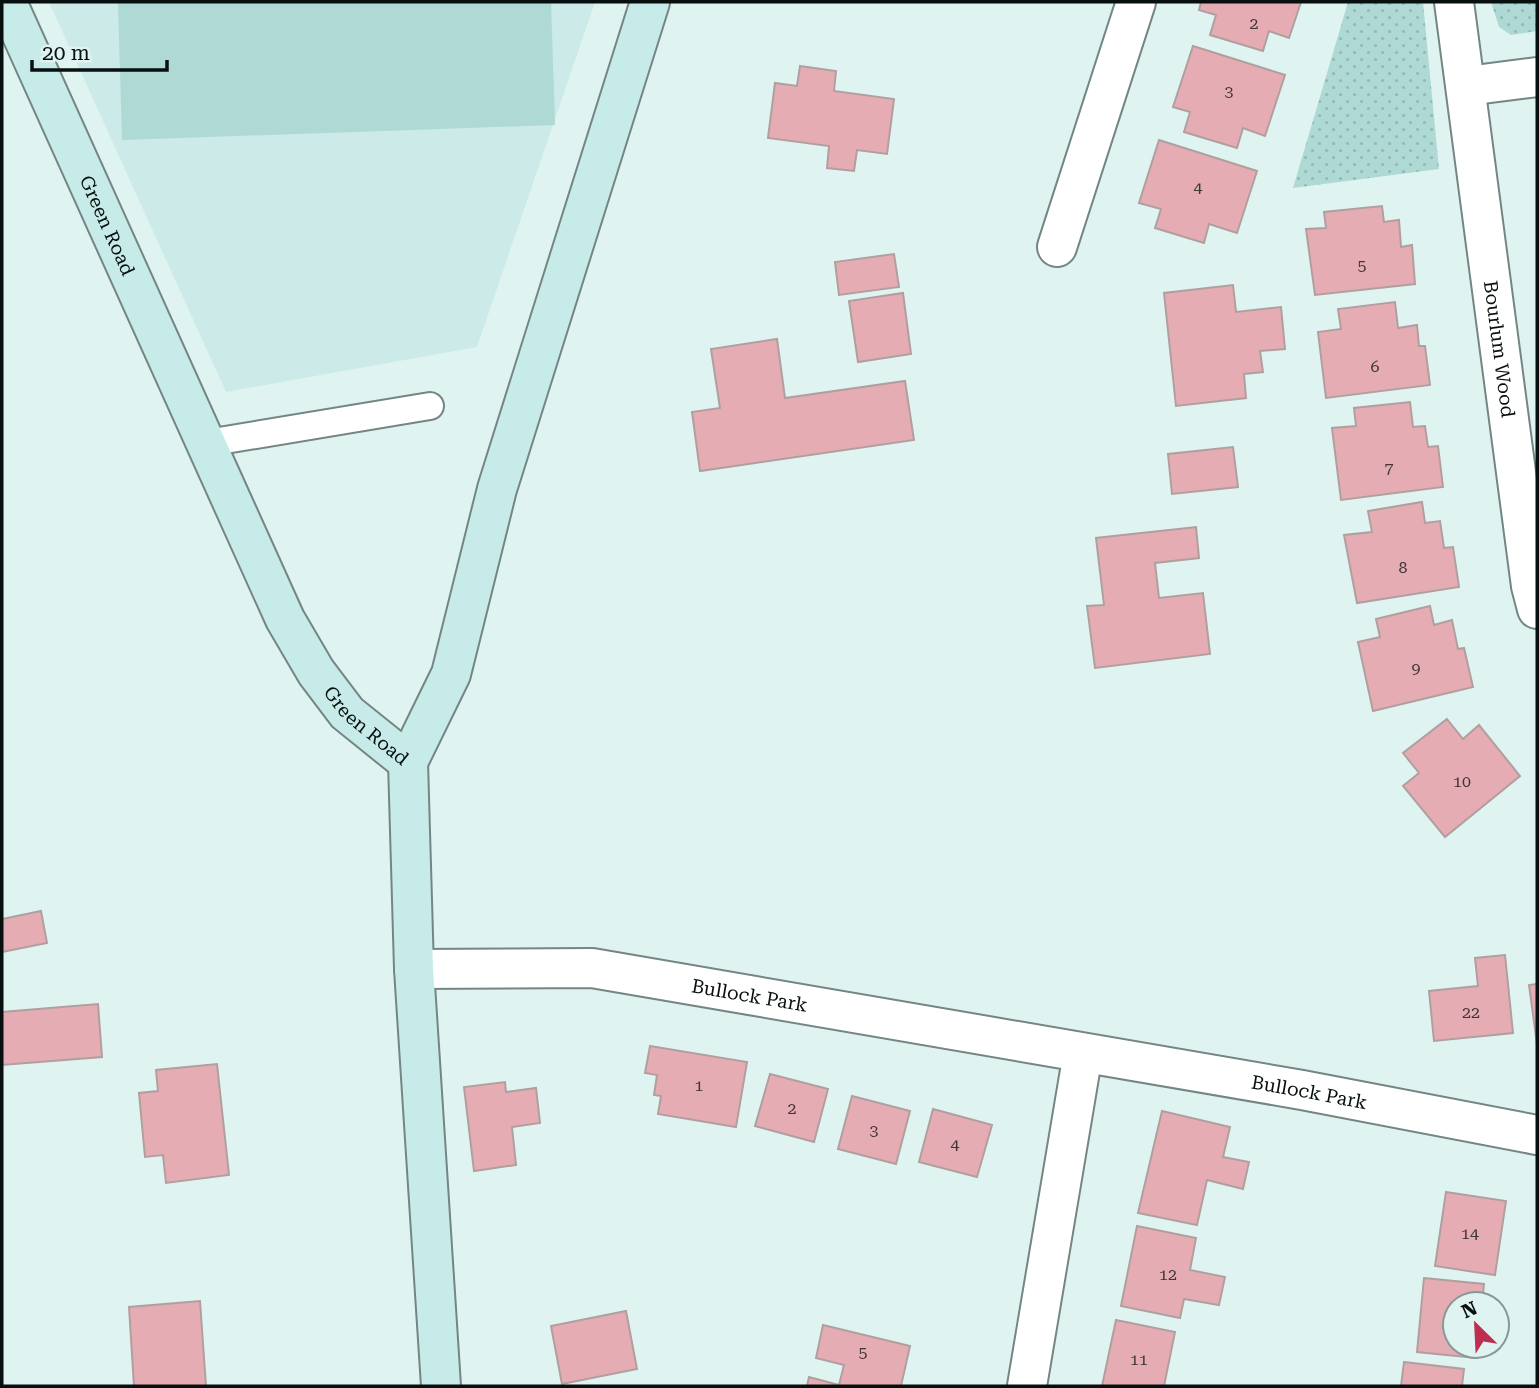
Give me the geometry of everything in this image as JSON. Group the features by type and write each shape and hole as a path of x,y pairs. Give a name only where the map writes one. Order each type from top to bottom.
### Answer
{"street":[{"name":"Green Road","path":"7,2 285,619 316,672 347,713 408,762 451,674 497,489 650,2"},
{"path":"1057,247 1136,2"},
{"name":"Bourlum Wood","path":"1454,2 1535,593"},
{"path":"1467,86 1537,77"},
{"path":"408,762 414,969 441,1386"},
{"name":"Bullock Park","path":"414,969 592,968 1537,1135"},
{"path":"1027,1386 1083,1053"}],"lane":[{"path":"207,443 430,406"}],"shaded area":[{"path":"49,2 595,2 477,347 226,392"},
{"path":"118,2 551,2 555,125 122,140"},
{"path":"1348,2 1423,2 1439,169 1293,188"},
{"path":"1491,2 1537,2 1537,31 1511,35 1499,27"}],"building":[{"path":"1201,2 1301,2 1289,38 1269,31 1263,51 1210,35 1216,15 1199,10"},
{"path":"1193,46 1285,75 1265,136 1243,128 1237,148 1184,132 1190,112 1173,107"},
{"path":"800,66 836,71 834,91 894,99 887,154 857,150 854,171 827,168 829,146 768,138 775,83 797,86"},
{"path":"1159,140 1257,171 1237,233 1209,224 1204,243 1155,228 1161,209 1139,203"},
{"path":"1382,206 1384,222 1399,220 1401,247 1412,245 1415,284 1315,295 1306,229 1326,228 1324,212"},
{"path":"894,254 899,287 839,295 835,262"},
{"path":"1233,285 1236,312 1281,307 1285,349 1260,351 1263,372 1244,374 1246,398 1176,406 1164,293"},
{"path":"903,293 911,354 858,362 849,301"},
{"path":"1395,302 1398,328 1417,325 1419,346 1425,346 1430,385 1326,398 1318,332 1341,329 1338,309"},
{"path":"777,339 785,398 905,381 914,440 700,471 692,412 720,408 711,349"},
{"path":"1410,402 1413,427 1425,426 1428,447 1438,446 1443,487 1341,500 1332,428 1356,426 1354,408"},
{"path":"1233,447 1238,487 1172,494 1168,454"},
{"path":"1422,502 1425,523 1440,521 1444,548 1453,547 1459,587 1357,603 1344,535 1372,532 1368,511"},
{"path":"1196,527 1199,558 1155,563 1159,598 1203,593 1210,654 1095,668 1087,606 1104,605 1096,538"},
{"path":"1430,606 1434,625 1452,620 1458,649 1464,648 1473,687 1373,711 1358,642 1380,637 1376,619"},
{"path":"1447,719 1463,739 1479,725 1520,776 1445,837 1403,786 1419,773 1403,753"},
{"path":"41,911 47,943 2,952 2,919"},
{"path":"1505,955 1513,1033 1434,1041 1429,991 1478,986 1475,958"},
{"path":"1537,984 1537,1044 1529,985"},
{"path":"98,1004 102,1057 2,1065 2,1012"},
{"path":"650,1046 747,1062 736,1127 658,1114 661,1096 654,1095 657,1075 645,1073"},
{"path":"217,1064 229,1175 166,1183 163,1155 145,1157 139,1093 158,1091 156,1070"},
{"path":"770,1074 828,1089 814,1142 755,1126"},
{"path":"505,1082 506,1092 536,1088 540,1123 512,1127 516,1165 474,1171 464,1087"},
{"path":"852,1096 910,1111 896,1164 838,1149"},
{"path":"933,1109 992,1125 977,1177 919,1162"},
{"path":"1162,1111 1230,1127 1223,1157 1249,1162 1243,1189 1207,1180 1197,1225 1138,1213"},
{"path":"1446,1192 1506,1201 1495,1275 1435,1266"},
{"path":"1137,1226 1196,1238 1190,1270 1225,1277 1219,1305 1184,1299 1180,1318 1121,1306"},
{"path":"1424,1278 1484,1284 1483,1290 1441,1290 1441,1354 1417,1352"},
{"path":"200,1301 206,1386 134,1386 129,1307"},
{"path":"626,1311 637,1369 562,1384 551,1326"},
{"path":"1116,1320 1175,1332 1164,1386 1102,1386"},
{"path":"823,1325 910,1346 901,1386 807,1386 809,1377 839,1385 844,1365 816,1358"},
{"path":"1404,1362 1464,1369 1462,1386 1401,1386"}]}
